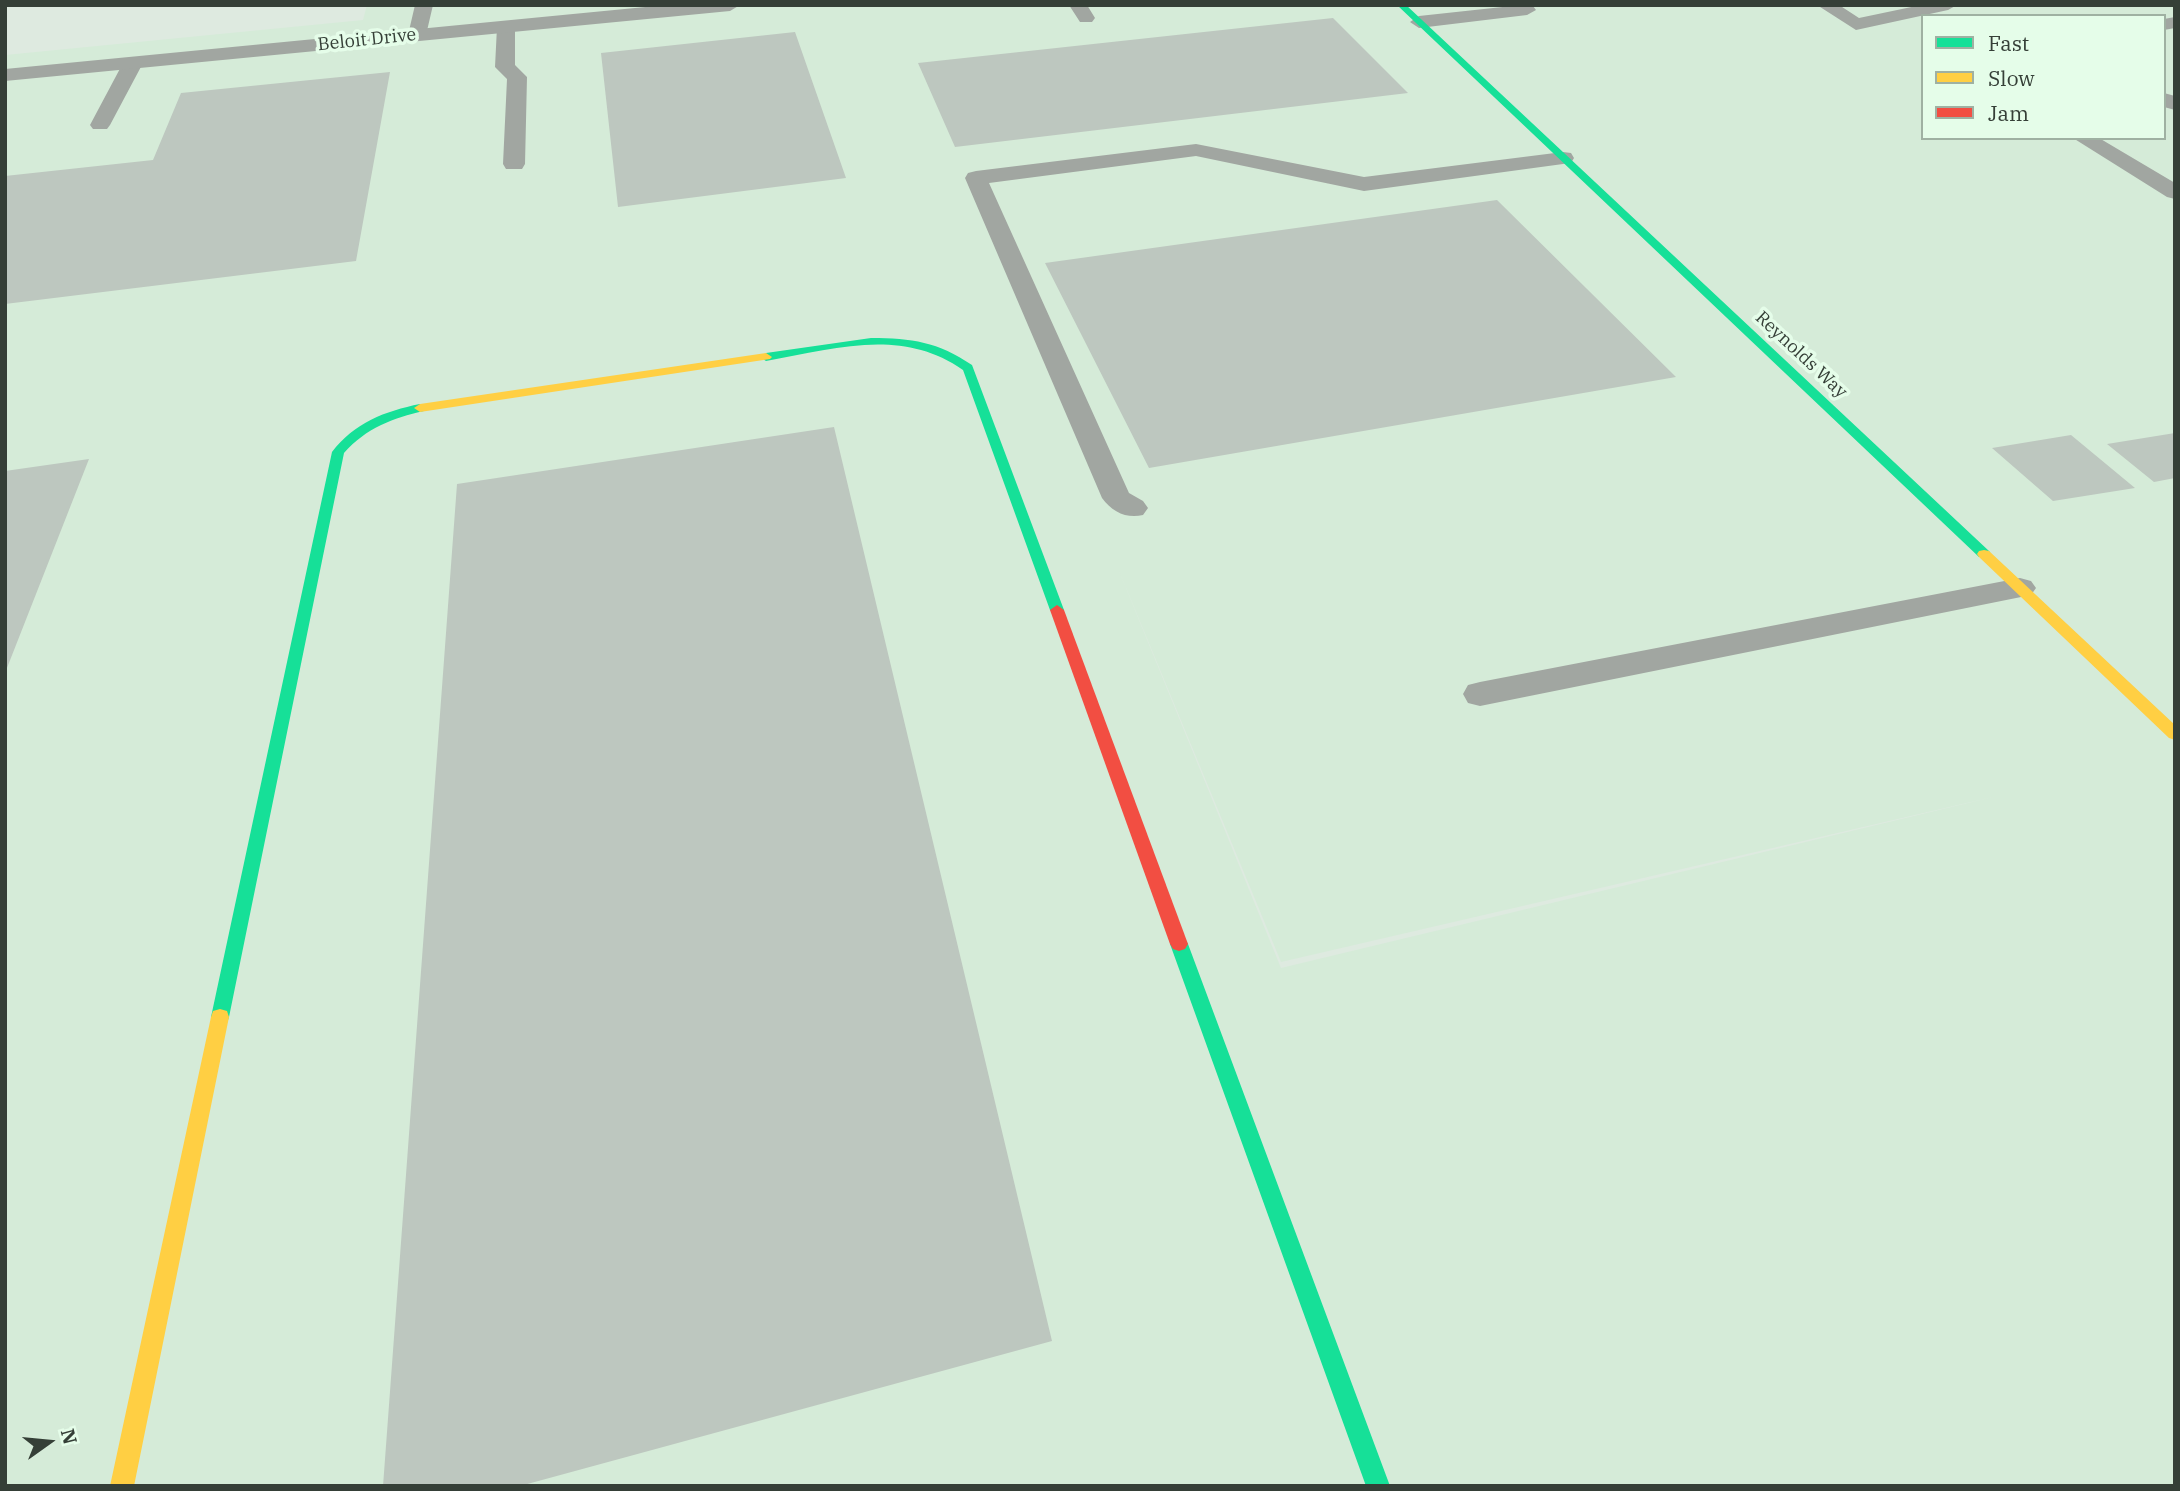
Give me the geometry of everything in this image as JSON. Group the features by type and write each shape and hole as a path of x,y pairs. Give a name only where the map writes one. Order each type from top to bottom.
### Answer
{"street":[{"name":"Beloit Drive","path":"5,75 730,5"},
{"name":"Reynolds Way","path":"1401,5 2175,734"},
{"path":"122,1486 338,452 347,438 362,426 412,409 885,340 916,341 936,346 959,358 968,368 1377,1486"}],"lane":[{"path":"417,36 424,5"},
{"path":"1826,5 1856,24 1948,5"},
{"path":"1419,22 1527,10"},
{"path":"506,27 505,67 517,77 514,164"},
{"path":"100,125 133,63"},
{"path":"2086,140 2175,192"},
{"path":"1133,508 1116,498 976,178 1196,150 1364,184 1563,158"},
{"path":"1480,694 2020,588"}],"shaded area":[{"path":"367,5 2175,5 2175,1486 5,1486 5,55 363,20","holes":["1117,566 1281,962 1997,796 1281,968"]}],"building":[{"path":"1333,18 1408,93 955,147 918,63"},
{"path":"795,32 846,178 618,207 601,53"},
{"path":"390,72 356,261 5,304 5,176 153,160 181,93"},
{"path":"1497,200 1676,377 1149,468 1045,263"},
{"path":"834,427 1052,1341 520,1486 383,1486 457,484"},
{"path":"2175,433 2175,478 2154,482 2107,444"},
{"path":"2071,435 2135,488 2053,501 1992,448"},
{"path":"89,459 5,673 5,471"}],"traffic: fast":[{"path":"1401,5 1984,554"},
{"path":"766,357 844,344 898,341 947,353 968,368 1057,610"},
{"path":"220,1017 338,452 355,435 375,422 420,408"},
{"path":"1179,944 1378,1486"}],"traffic: slow":[{"path":"420,408 766,357"},
{"path":"1984,554 2175,734"},
{"path":"122,1486 220,1017"}],"traffic: jam":[{"path":"1057,610 1179,944"}]}
